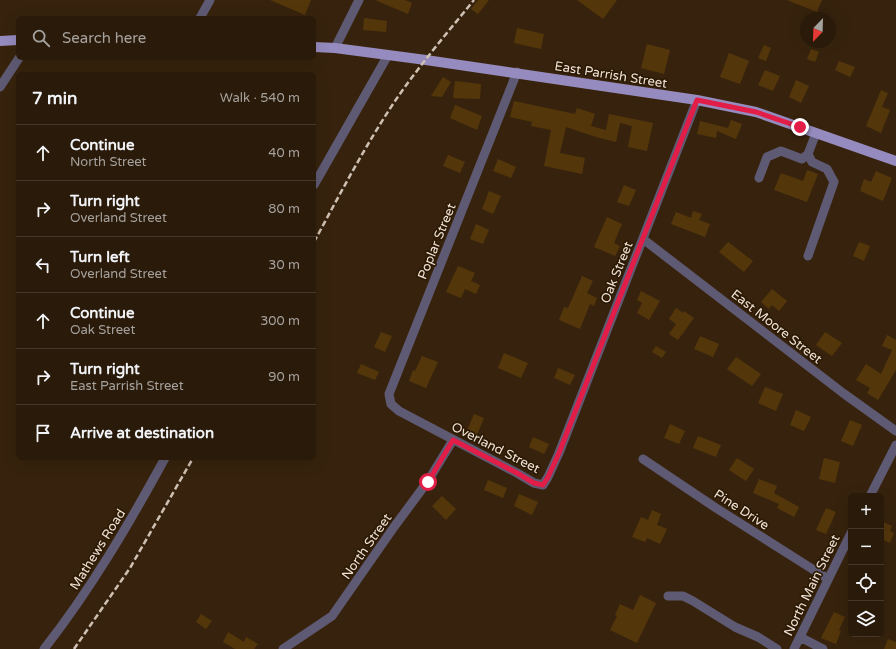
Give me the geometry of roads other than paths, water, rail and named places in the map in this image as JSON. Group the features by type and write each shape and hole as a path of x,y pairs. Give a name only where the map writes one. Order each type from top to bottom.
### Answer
{"main road":[{"path":"0,41 16,40"},
{"name":"East Parrish Street","path":"316,47 335,48 517,72 697,100 756,112 896,161"}],"street":[{"path":"201,16 210,0"},
{"path":"335,48 359,0"},
{"path":"316,181 388,55"},
{"path":"0,87 19,60"},
{"name":"Poplar Street","path":"405,414 391,404 389,394 517,72"},
{"name":"Oak Street","path":"559,453 697,100"},
{"path":"760,178 767,157 781,151 802,159 808,154 816,133"},
{"path":"808,154 812,162 827,169 834,182 808,256"},
{"name":"East Moore Street","path":"643,240 843,394 896,431"},
{"name":"Overland Street","path":"405,414 534,483 543,485 559,453"},
{"name":"North Street","path":"283,649 332,616 394,527 428,482 453,440"},
{"path":"872,493 896,445"},
{"name":"Pine Drive","path":"643,459 716,508 828,579"},
{"name":"Mathews Road","path":"44,649 82,599 140,504 164,460"},
{"name":"North Main Street","path":"794,649 848,539"},
{"path":"668,596 683,596 777,649"},
{"path":"800,637 823,649"}],"railway":[{"path":"316,238 363,153 395,101 423,62 474,0"},
{"path":"74,649 130,568 192,460"}]}
